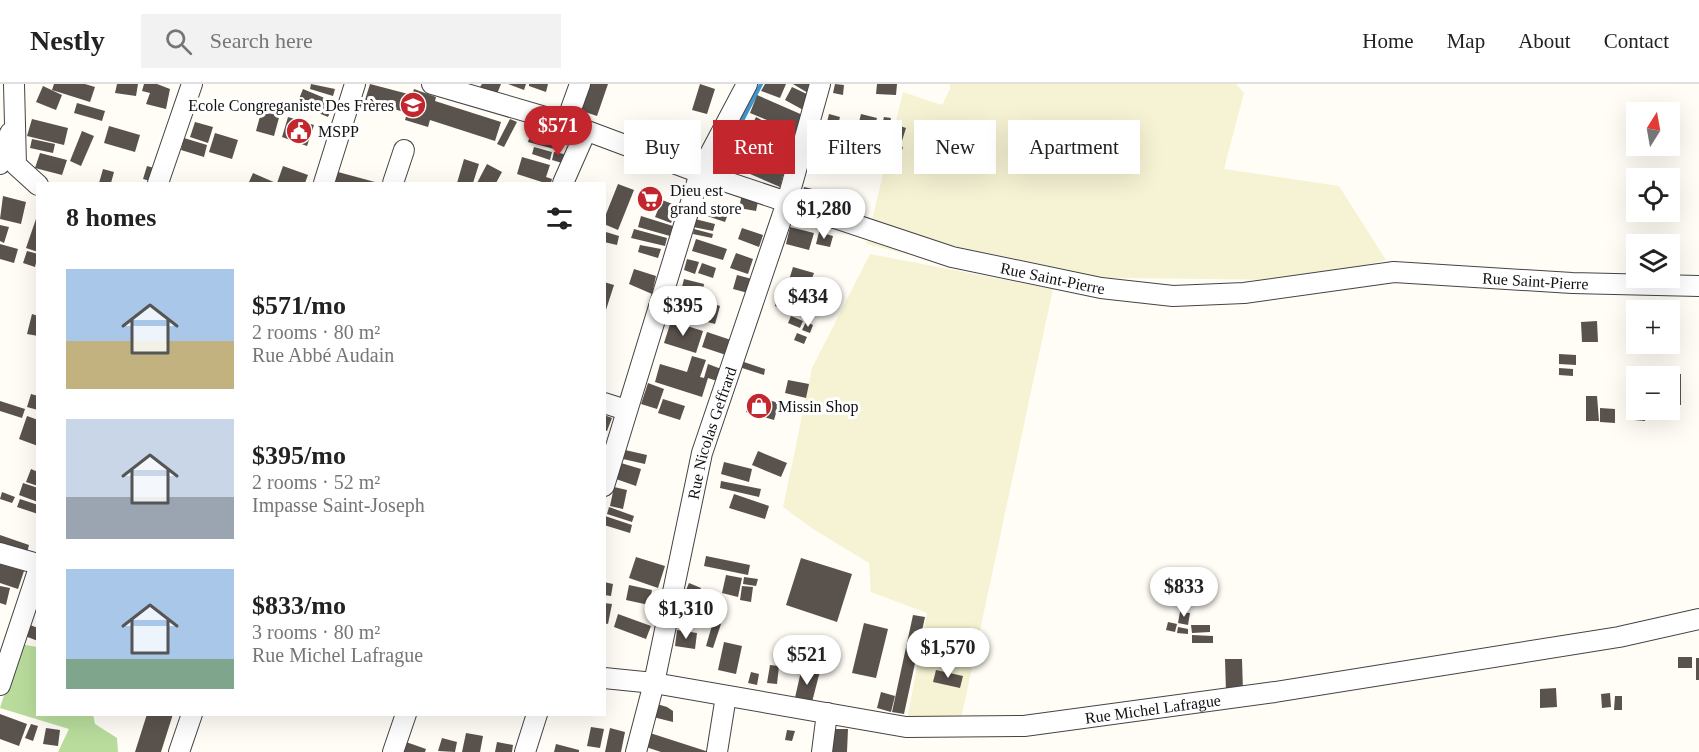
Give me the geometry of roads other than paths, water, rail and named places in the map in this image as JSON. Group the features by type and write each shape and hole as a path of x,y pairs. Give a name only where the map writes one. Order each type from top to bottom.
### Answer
{"street":[{"path":"14,84 16,165 36,183"},
{"path":"159,182 192,84"},
{"path":"324,182 355,84"},
{"name":"Rue Saint-Pierre","path":"432,84 566,123 624,145"},
{"path":"566,123 580,84"},
{"path":"701,171 747,84"},
{"name":"Rue Nicolas Geffrard","path":"636,752 654,683 702,453 787,202 820,84"},
{"path":"0,164 14,120"},
{"path":"563,182 586,131"},
{"path":"393,182 404,150"},
{"name":"Rue Saint-Pierre","path":"701,173 952,257 1101,288 1173,296 1244,293 1394,272 1572,283 1699,286"},
{"path":"606,479 700,174"},
{"path":"606,404 626,410"},
{"path":"0,553 36,563"},
{"path":"0,685 36,578"},
{"name":"Rue Michel Lafrague","path":"606,678 654,683 906,727 1024,726 1275,692 1619,637 1699,619"},
{"path":"717,752 726,696"},
{"path":"822,752 827,713"},
{"path":"179,752 191,716"},
{"path":"393,752 405,716"},
{"path":"525,752 536,716"}],"waterway":[{"path":"742,120 761,84"}],"place":[{"name":"Ecole Congreganiste Des Frères","path":"413,105"},
{"name":"MSPP","path":"299,131"},
{"name":"Dieu est grand store","path":"650,199"},
{"name":"Missin Shop","path":"759,406"}]}
